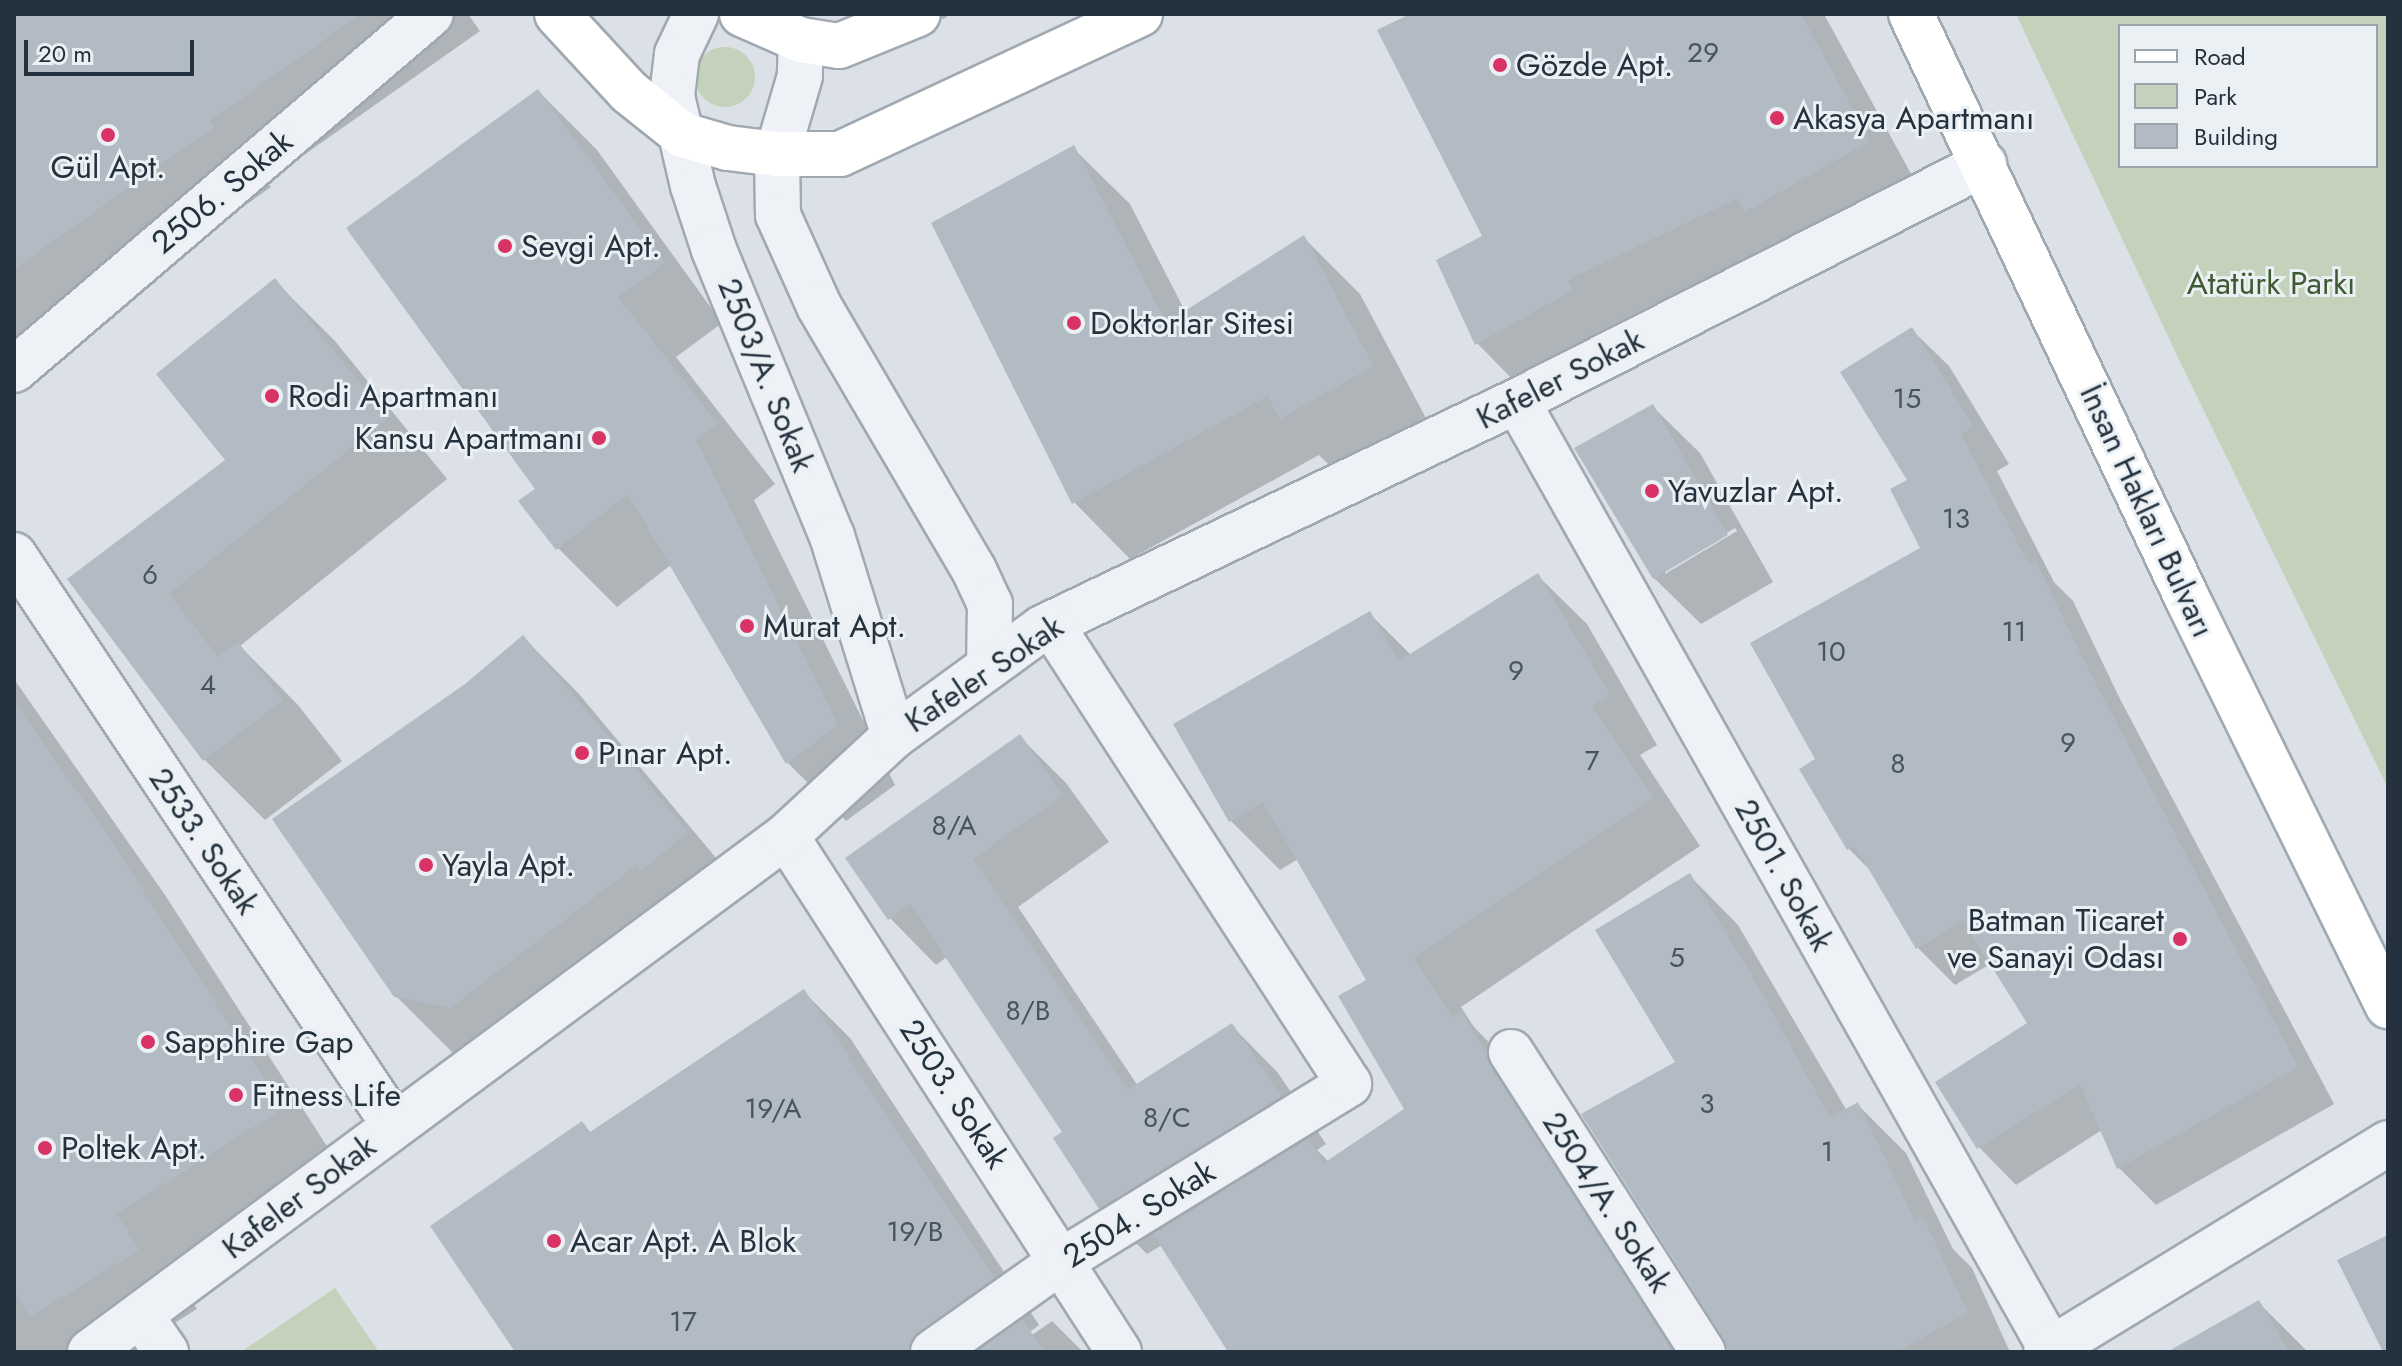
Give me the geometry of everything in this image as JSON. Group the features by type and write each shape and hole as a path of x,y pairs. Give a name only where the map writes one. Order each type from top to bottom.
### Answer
{"main road":[{"path":"557,14 629,92 683,135 728,148 777,154 840,154 1140,14"},
{"path":"742,14 801,40 839,46 918,14"},
{"name":"İnsan Hakları Bulvarı","path":"1911,14 2187,598 2388,1006"}],"street":[{"name":"2506. Sokak","path":"14,370 431,14"},
{"name":"2503/A. Sokak","path":"696,14 686,29 673,72 672,96 693,186 714,250 832,536 894,736"},
{"path":"801,40 800,76 777,154 778,215 819,306 974,570 990,604 989,666"},
{"name":"Kafeler Sokak","path":"90,1352 786,836 894,736 1051,624 1517,401 1984,164"},
{"name":"2501. Sokak","path":"1517,401 2048,1350"},
{"name":"2533. Sokak","path":"14,555 394,1125"},
{"name":"2504. Sokak","path":"933,1352 1063,1260 1349,1084 1051,624"},
{"name":"2503. Sokak","path":"786,836 1063,1260 1119,1352"},
{"name":"2504/A. Sokak","path":"1511,1052 1703,1352"},
{"path":"2048,1350 2388,1143"},
{"path":"141,1316 166,1352"}],"green space":[{"name":"Atatürk Parkı","path":"2016,14 2388,14 2388,788 2184,370"},
{"path":"725,47 737,49 746,56 753,65 753,89 746,98 737,105 725,107 713,105 704,98 697,89 695,77 697,65 704,56 713,49"},
{"path":"335,1288 379,1352 241,1352"}],"building":[{"name":"Gül Apt.","path":"14,14 361,14 209,121 214,127 14,269"},
{"path":"1410,14 1801,14 1870,141 1745,212 1738,198 1568,280 1573,290 1475,345 1436,260 1482,236 1377,30"},
{"path":"538,89 665,263 618,297 718,424 696,440 838,725 786,764 628,494 556,550 518,501 535,489 346,228"},
{"name":"Doktorlar Sitesi","path":"1074,145 1166,323 1304,235 1373,366 1280,419 1268,396 1072,504 931,223"},
{"path":"275,278 388,418 169,594 218,657 238,642 283,700 203,761 67,579 225,460 156,374"},
{"path":"1912,327 1973,426 1961,434 2029,565 2036,561 2083,659 2298,1067 2117,1169 2080,1084 1977,1149 1935,1082 2027,1023 1963,921 1916,949 1855,846 1847,850 1799,769 1815,759 1750,643 1920,548 1890,489 1907,480 1840,372"},
{"name":"Yavuzlar Apt.","path":"1653,404 1728,535 1653,579 1574,448"},
{"path":"1538,573 1610,695 1592,706 1653,797 1414,958 1452,1017 1461,1011 1486,1052 1490,1065 1673,1352 1228,1352 1153,1234 1308,1139 1324,1163 1404,1109 1338,996 1366,980 1263,802 1229,822 1173,724 1370,611 1399,661"},
{"name":"Yayla Apt.","path":"523,635 688,832 641,871 636,865 450,1008 394,997 272,819 465,684"},
{"path":"14,701 106,833 283,1108 117,1214 139,1250 30,1317 14,1292"},
{"path":"1020,734 1063,795 973,859 1127,1090 1232,1023 1281,1097 1099,1209 1053,1138 1062,1132 910,904 888,920 845,858"},
{"path":"1690,873 1758,986 1830,1118 1858,1102 1915,1221 1923,1217 1968,1313 1896,1352 1728,1352 1724,1339 1581,1114 1675,1062 1595,930"},
{"path":"804,989 994,1278 919,1332 911,1341 908,1352 515,1352 430,1226 582,1121 590,1132"},
{"path":"2388,1235 2388,1352 2383,1352 2337,1260"},
{"path":"2259,1300 2289,1352 2167,1352"},
{"path":"1022,1319 1045,1352 976,1352"}],"place":[{"name":"Gözde Apt.","path":"1500,65"},
{"name":"Akasya Apartmanı","path":"1777,118"},
{"name":"Gül Apt.","path":"108,135"},
{"name":"Sevgi Apt.","path":"505,246"},
{"name":"Doktorlar Sitesi","path":"1074,323"},
{"name":"Rodi Apartmanı","path":"272,396"},
{"name":"Kansu Apartmanı","path":"599,438"},
{"name":"Yavuzlar Apt.","path":"1652,491"},
{"name":"Murat Apt.","path":"747,626"},
{"name":"Pınar Apt.","path":"582,753"},
{"name":"Yayla Apt.","path":"426,865"},
{"name":"Batman Ticaret ve Sanayi Odası","path":"2180,939"},
{"name":"Sapphire Gap","path":"148,1042"},
{"name":"Fitness Life","path":"236,1095"},
{"name":"Poltek Apt.","path":"45,1148"},
{"name":"Acar Apt. A Blok","path":"554,1241"}]}
